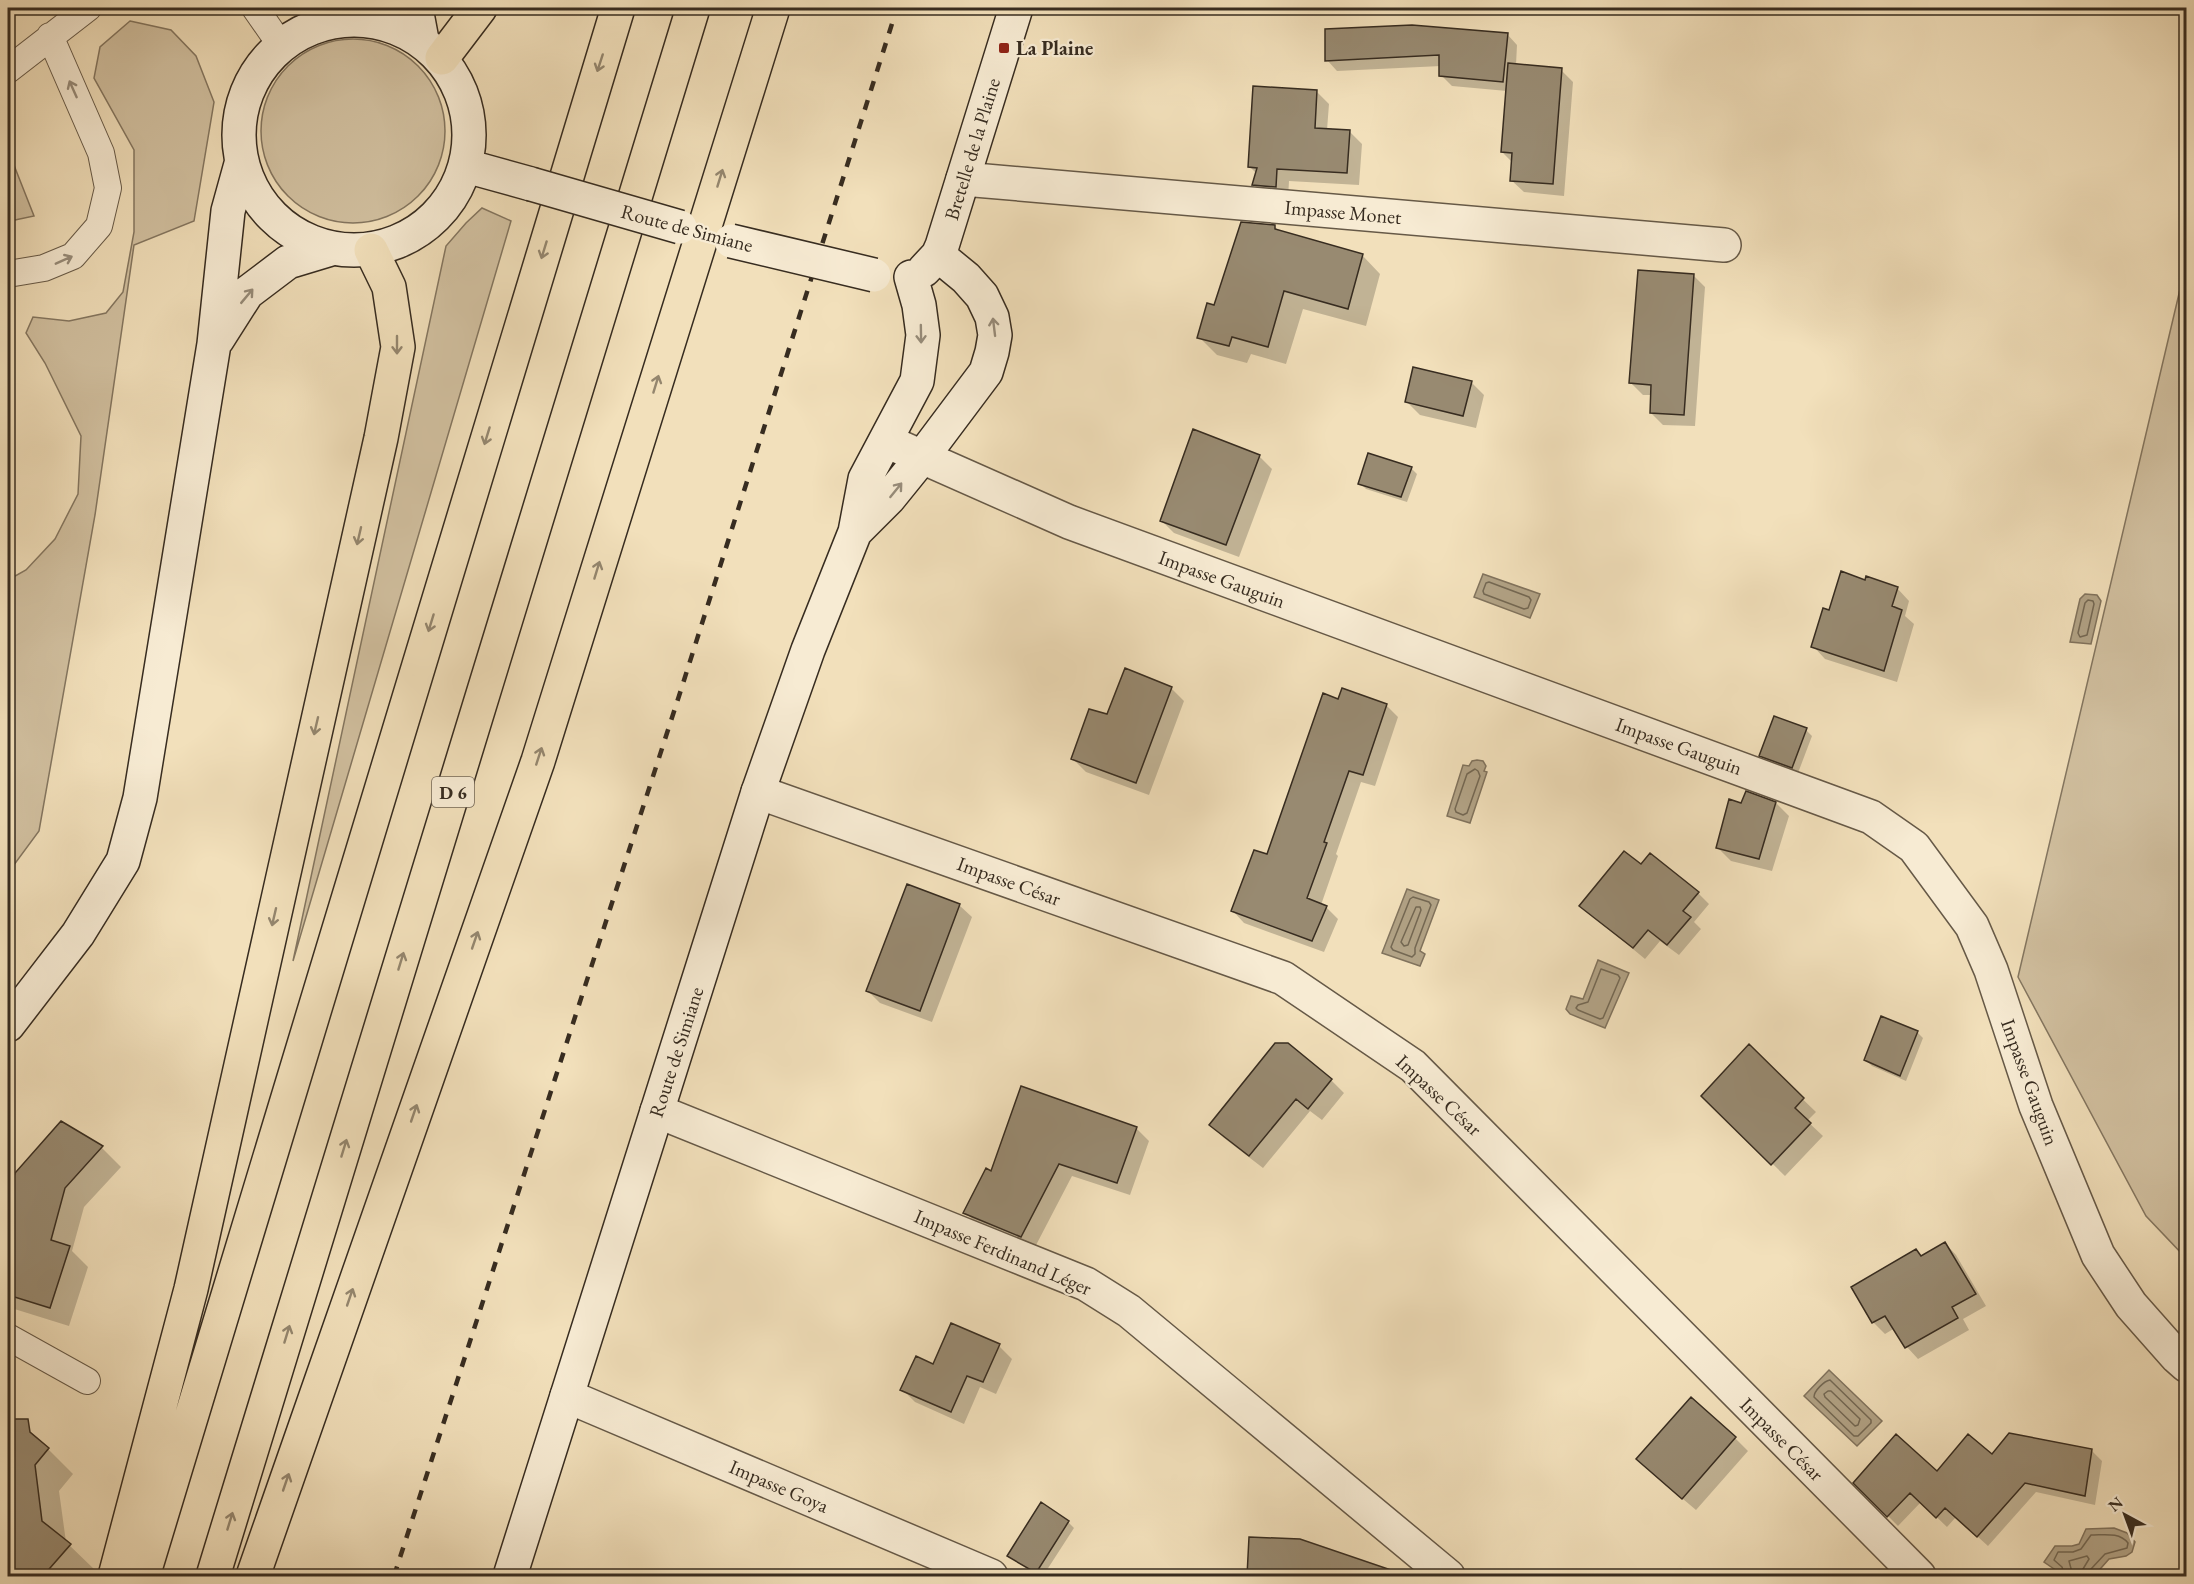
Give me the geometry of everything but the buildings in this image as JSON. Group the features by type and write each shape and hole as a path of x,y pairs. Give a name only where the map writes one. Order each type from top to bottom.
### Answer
{"highway":[{"path":"432,49 480,8"},
{"path":"143,1576 618,8"},
{"name":"D 6","path":"213,1576 693,8"},
{"path":"253,1576 538,761 773,8"},
{"path":"115,1576 194,1277 392,381 398,347 389,287 371,250"}],"street":[{"path":"214,344 247,293 288,262 331,249 371,250 412,235 446,206 466,166 471,128 462,90 432,49 416,8"},
{"name":"Bretelle de la Plaine","path":"938,255 1017,8"},
{"path":"8,1025 78,934 123,861 140,798 214,344 228,211 240,164 238,120 252,78 280,44 329,14 375,20 432,49"},
{"path":"240,164 259,203 283,226 291,233 331,249"},
{"name":"Route de Simiane","path":"466,166 704,234 874,275 891,278 911,277 919,305 923,335 917,381 865,479 855,532 808,650 758,792 510,1576"},
{"name":"Impasse Monet","path":"963,179 1724,245"},
{"path":"911,277 926,269 938,255"},
{"name":"Route de Simiane","path":"855,532 890,498 986,372 995,335 992,317 982,296 966,278 938,255"},
{"name":"Impasse Gauguin","path":"886,441 1069,522 1871,817 1914,847 1972,926 1991,970 2036,1106 2098,1255 2131,1305 2177,1358 2187,1365"},
{"name":"Impasse César","path":"758,792 1283,978 1358,1028 1413,1066 1919,1576"},
{"name":"Impasse Ferdinand Léger","path":"657,1111 1086,1284 1129,1311 1448,1576"},
{"name":"Impasse Goya","path":"567,1396 992,1576"}],"lane":[{"path":"8,70 88,8"},
{"path":"255,8 280,44"},
{"path":"8,274 44,268 73,256 99,226 108,188 101,153 50,36"},
{"path":"8,1337 87,1381"}],"shaded area":[{"path":"130,21 171,30 196,56 214,102 194,221 134,245 95,515 39,831 8,873 8,580 26,570 55,539 78,494 81,436 45,363 26,333 33,317 69,321 106,313 123,292 134,232 134,150 94,78 100,47"},
{"path":"353,39 388,46 418,66 438,96 445,131 438,166 418,196 388,216 353,223 318,216 288,196 268,166 261,131 268,96 288,66 318,46"},
{"path":"8,150 34,216 8,219"},
{"path":"482,208 511,221 293,961 446,246"},
{"path":"2186,264 2186,1258 2146,1216 2018,977"}],"water":[{"path":"1483,574 1540,594 1530,618 1474,597"},
{"path":"2085,594 2097,595 2101,601 2091,644 2070,642 2080,599"},
{"path":"1472,761 1483,761 1486,766 1484,771 1487,772 1470,823 1447,816 1463,765 1469,766"},
{"path":"1407,889 1439,900 1420,951 1425,954 1420,966 1382,953"},
{"path":"1598,960 1629,973 1605,1028 1570,1014 1566,1009 1571,996 1583,999"},
{"path":"1829,1370 1882,1421 1857,1446 1804,1396"},
{"path":"2114,1528 2127,1533 2135,1542 2132,1552 2126,1556 2109,1559 2094,1576 2061,1576 2044,1562 2055,1546 2079,1544 2086,1529"}],"railway":[{"path":"394,1576 679,696 897,8"}],"place":[{"name":"La Plaine","path":"1004,48"}]}
